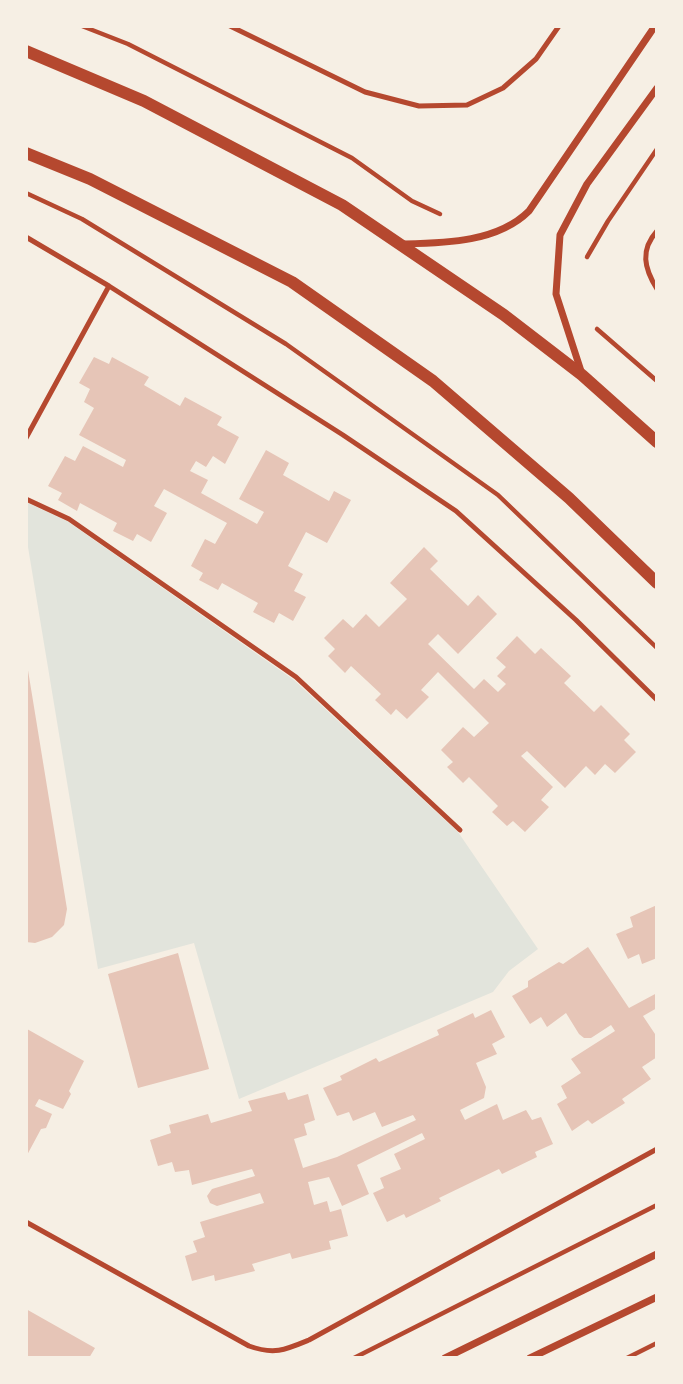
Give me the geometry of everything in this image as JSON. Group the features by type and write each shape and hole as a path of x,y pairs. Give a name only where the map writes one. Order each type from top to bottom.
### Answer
{"street":[{"path":"403,244 468,239 498,231 519,221 529,211 655,26"},
{"path":"26,51 144,101 342,205 504,315 582,375 657,442"},
{"path":"582,375 556,294 560,235 587,184 657,88"},
{"path":"26,153 90,179 292,282 433,381 569,498 657,583"},
{"path":"445,1358 657,1254"},
{"path":"530,1358 657,1297"}],"lane":[{"path":"230,26 365,92 419,106 467,105 503,88 536,59 558,26"},
{"path":"657,232 648,242 644,258 657,289"},
{"path":"26,237 343,435 456,511 576,620 657,700"},
{"path":"26,438 108,286"},
{"path":"26,499 69,519 296,677 460,830"},
{"path":"26,1222 249,1346 267,1352 279,1351 309,1340 657,1149"}],"path":[{"path":"82,26 128,44 352,158 412,201 437,214 446,215"},
{"path":"585,266 587,256 608,221 657,149"},
{"path":"26,193 82,219 286,344 498,495 657,648"},
{"path":"592,318 597,330 657,380"},
{"path":"354,1358 657,1205"},
{"path":"627,1358 657,1343"}],"shaded area":[{"path":"26,502 67,521 294,680 458,832 538,949 509,971 493,992 239,1099 194,943 98,969 26,535"}],"building":[{"path":"94,357 109,364 112,357 149,377 144,385 180,406 185,397 222,417 217,425 239,437 225,464 213,456 206,467 196,461 190,471 208,480 201,493 257,524 264,512 239,499 266,450 289,463 283,475 329,501 334,491 351,500 327,543 306,532 288,566 303,574 294,591 306,597 293,621 279,613 274,623 253,612 258,603 222,583 218,590 199,580 203,573 191,566 205,539 215,544 227,523 164,489 154,506 167,513 151,542 137,534 133,541 113,531 117,523 80,503 77,511 58,500 62,493 48,486 65,456 75,461 83,446 123,467 126,460 79,435 94,408 84,402 90,389 79,383"},
{"path":"424,547 438,561 430,569 468,606 478,595 497,614 458,654 438,634 428,644 474,689 484,679 498,692 506,684 497,676 506,667 496,658 517,636 535,654 541,648 571,676 564,683 594,712 601,705 630,734 624,740 636,752 615,773 605,764 595,775 586,766 565,788 527,751 521,756 553,787 541,800 549,807 525,832 513,821 507,826 492,812 498,806 469,777 463,783 447,767 453,762 441,750 463,727 474,737 489,723 438,672 421,690 429,697 407,719 396,709 391,715 375,700 381,694 351,666 345,673 328,656 335,649 324,638 343,619 353,628 366,614 379,627 407,599 390,583"},
{"path":"26,658 67,909 64,925 52,937 35,943 26,942"},
{"path":"657,905 657,958 642,964 639,954 628,959 616,934 633,927 630,917"},
{"path":"588,947 629,1008 657,993 657,1008 643,1016 657,1037 657,1057 642,1067 651,1079 622,1099 625,1103 592,1124 588,1120 572,1131 557,1104 567,1098 561,1086 581,1073 571,1059 615,1031 611,1025 591,1038 584,1038 566,1013 547,1027 541,1017 530,1024 512,996 528,987 528,981 559,962 563,964"},
{"path":"178,953 209,1069 138,1088 108,974"},
{"path":"491,1010 505,1037 492,1044 497,1054 476,1063 486,1087 484,1098 460,1110 465,1120 497,1104 503,1120 526,1110 532,1120 541,1117 553,1144 535,1152 537,1157 502,1174 499,1169 439,1198 441,1201 406,1218 404,1214 387,1222 373,1193 384,1188 380,1178 401,1169 394,1154 425,1139 422,1133 357,1165 369,1194 342,1206 329,1177 308,1182 314,1205 327,1201 330,1212 341,1209 348,1236 329,1241 331,1249 292,1259 290,1253 252,1264 255,1271 215,1281 214,1275 192,1281 185,1256 197,1252 193,1241 205,1237 200,1222 264,1203 260,1193 217,1206 210,1203 207,1196 212,1189 255,1176 252,1169 192,1185 189,1170 175,1172 172,1162 158,1166 150,1140 171,1133 169,1125 208,1114 211,1123 252,1111 248,1101 285,1092 288,1100 308,1094 315,1120 304,1124 307,1135 294,1139 303,1168 337,1157 416,1120 413,1115 382,1127 375,1112 353,1121 349,1112 337,1116 323,1088 342,1080 340,1076 376,1058 379,1062 439,1035 437,1030 473,1013 475,1018"},
{"path":"27,1029 84,1061 63,1109 39,1099 35,1106 52,1114 46,1128 41,1129 26,1157"},
{"path":"26,1309 95,1348 89,1358 26,1358"}]}
